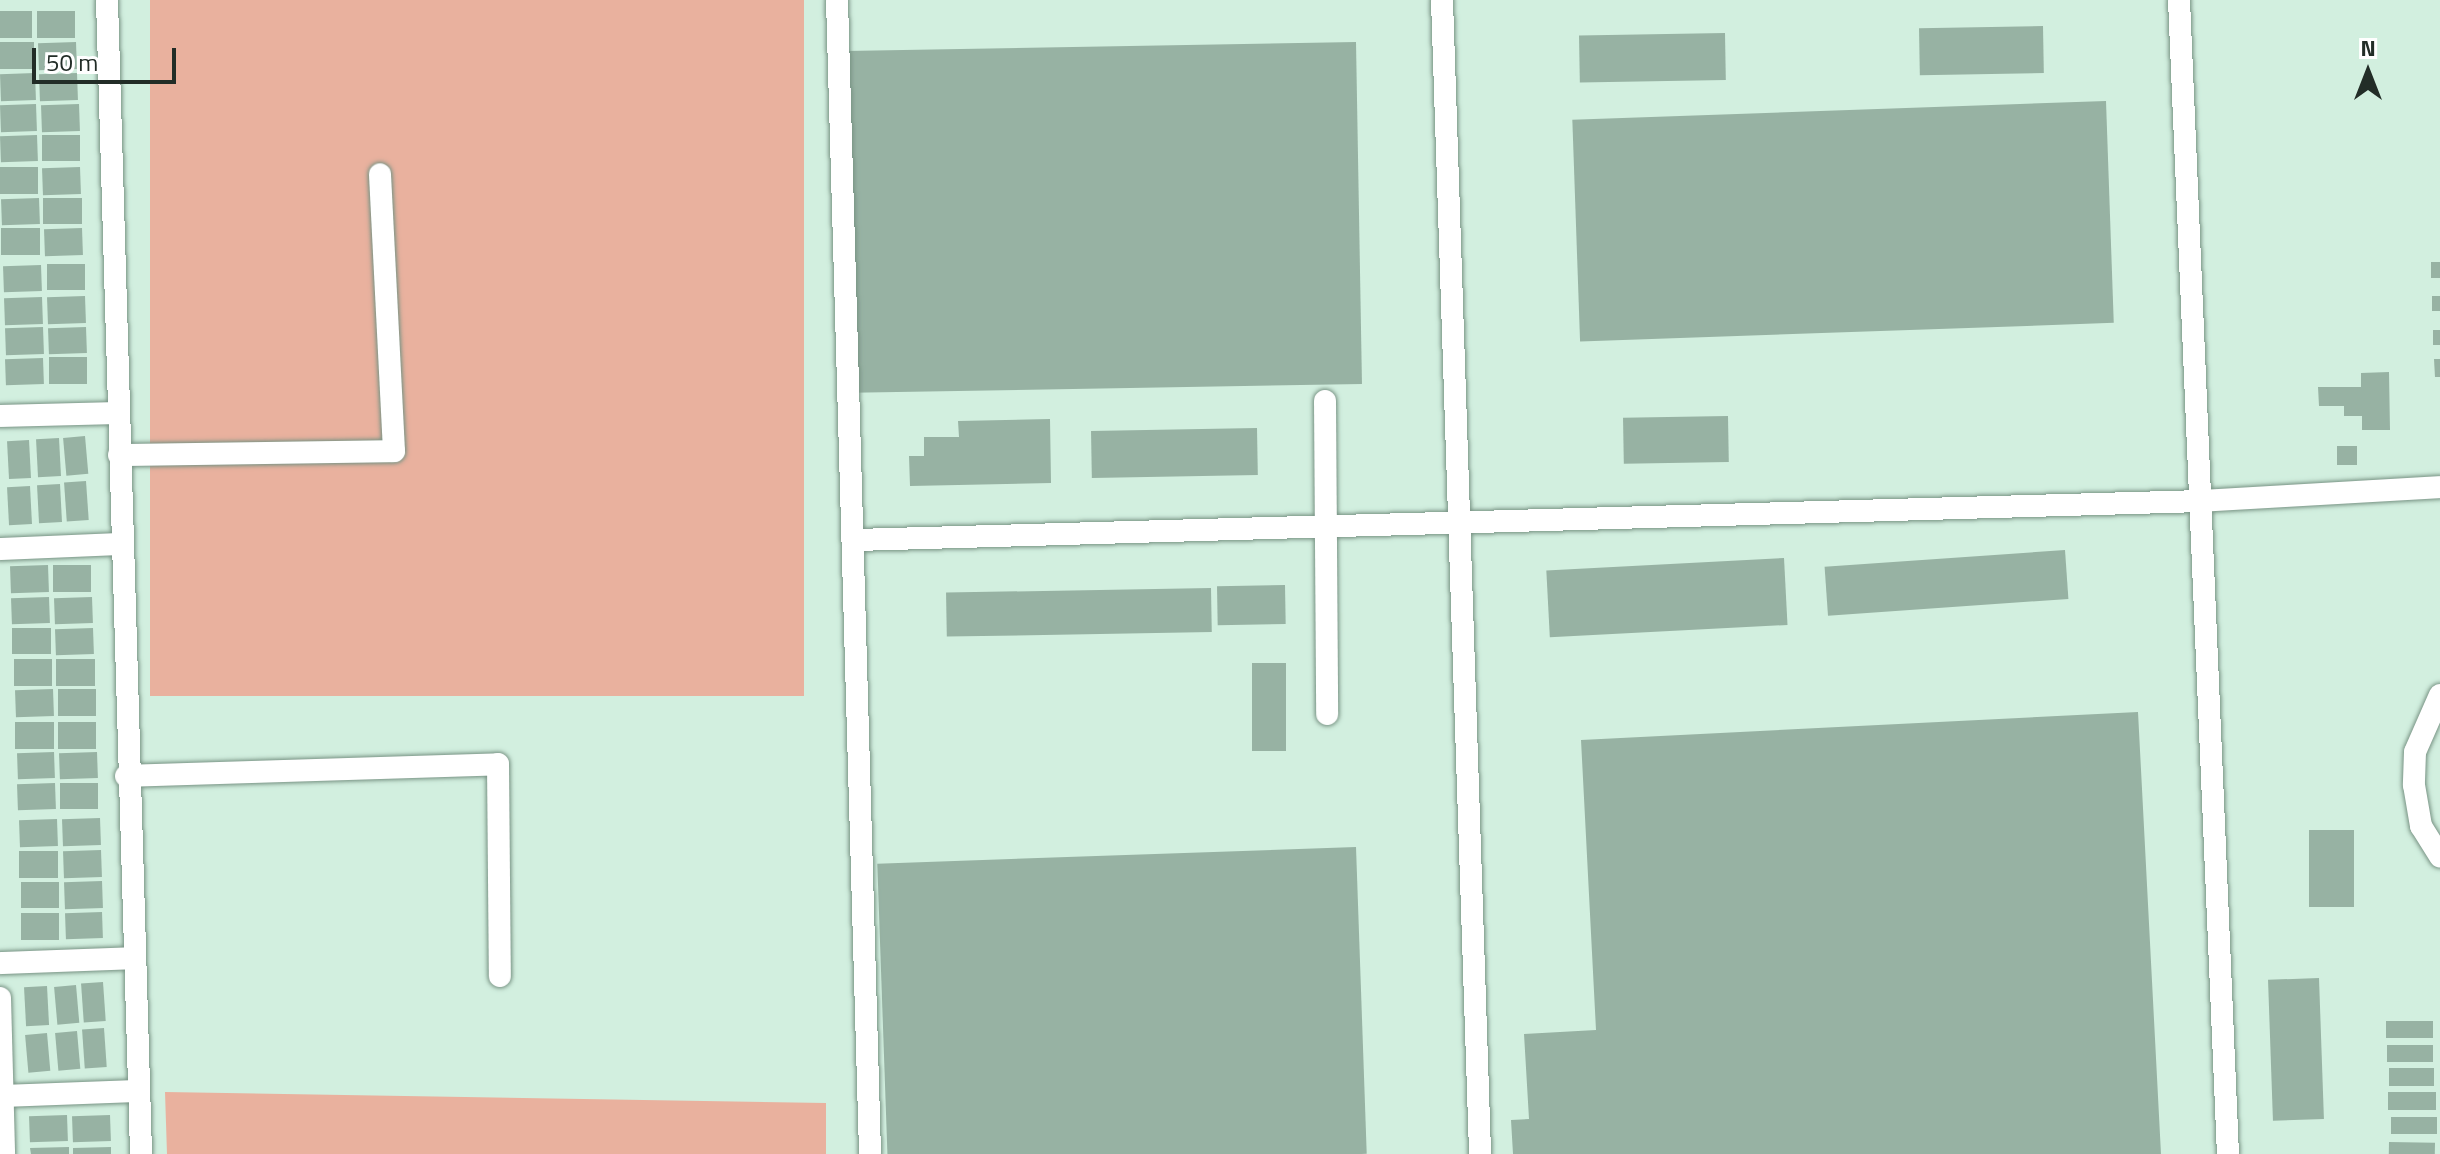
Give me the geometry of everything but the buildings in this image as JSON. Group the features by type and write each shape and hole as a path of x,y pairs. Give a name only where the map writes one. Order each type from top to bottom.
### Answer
{"street":[{"path":"107,0 126,776 141,1154"},
{"path":"837,0 856,540 870,1154"},
{"path":"1442,0 1480,1154"},
{"path":"2179,0 2228,1154"},
{"path":"119,455 394,451 380,174"},
{"path":"1325,401 1327,714"},
{"path":"0,416 117,413"},
{"path":"856,540 2200,501 2440,487"},
{"path":"0,549 120,544"},
{"path":"2440,695 2415,752 2414,785 2421,826 2440,857"},
{"path":"126,776 498,764 500,976"},
{"path":"0,963 134,958"},
{"path":"0,998 4,1154"},
{"path":"2,1096 139,1091"}],"shaded area":[{"path":"150,0 804,0 804,696 150,696"},
{"path":"165,1092 826,1103 826,1154 167,1154"}]}
